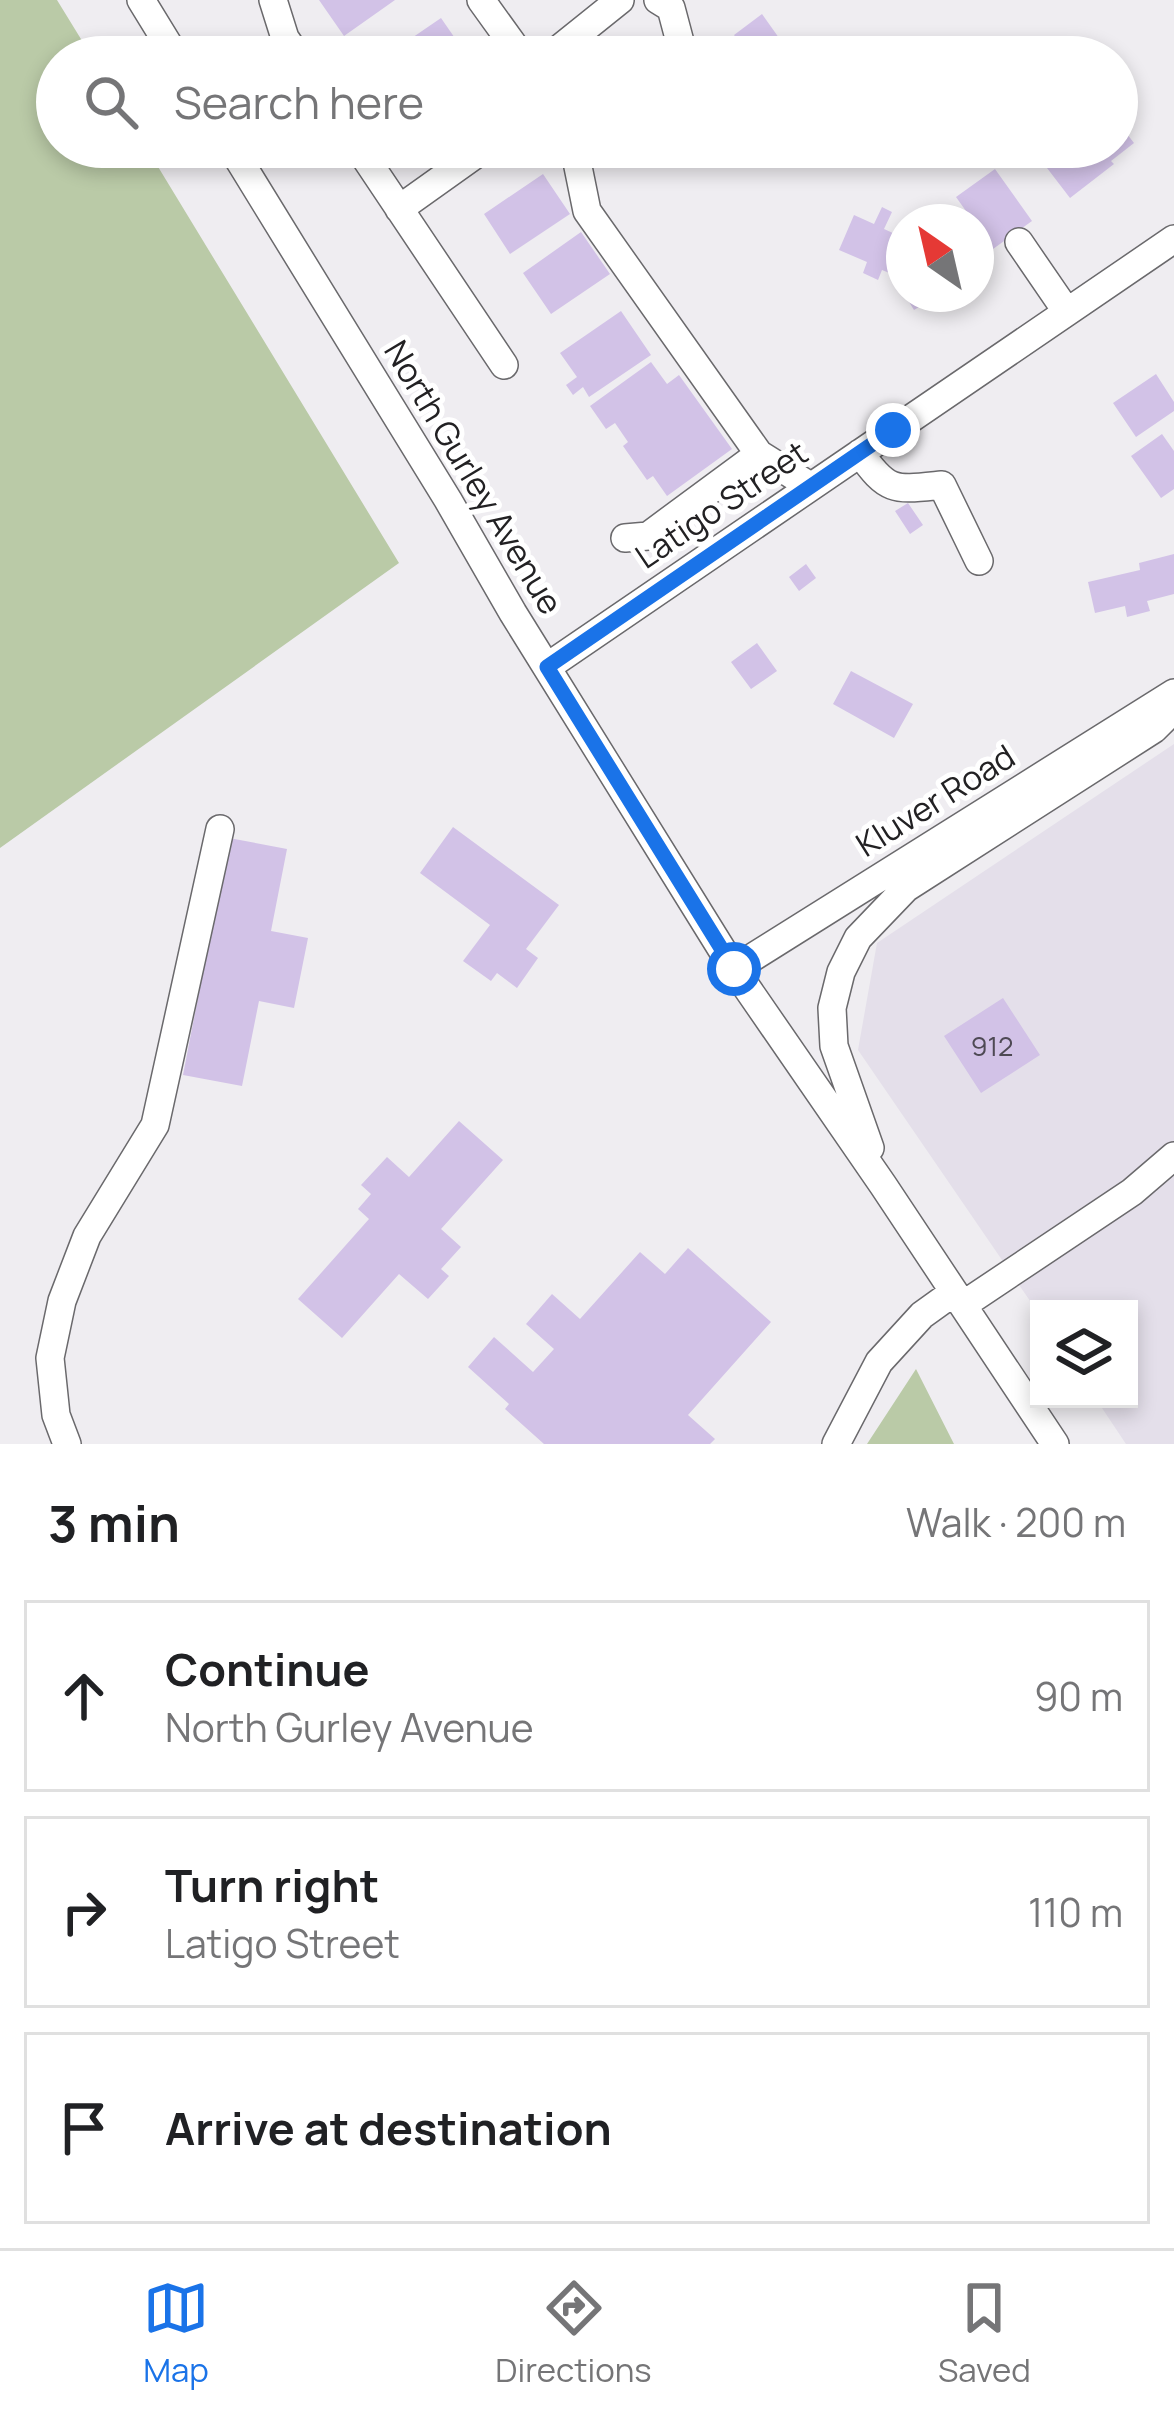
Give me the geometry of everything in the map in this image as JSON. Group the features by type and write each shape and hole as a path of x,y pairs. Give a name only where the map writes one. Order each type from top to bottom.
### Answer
{"street":[{"path":"141,0 163,36"},
{"path":"273,0 284,36"},
{"path":"481,0 507,36"},
{"path":"575,36 620,0"},
{"path":"658,0 671,8 679,36"},
{"name":"North Gurley Avenue","path":"244,168 734,969 1054,1444"},
{"path":"372,168 504,365"},
{"path":"399,208 456,168"},
{"path":"578,168 586,211 759,454 810,486"},
{"name":"Latigo Street","path":"547,667 1174,239"},
{"path":"1018,242 1067,312"},
{"path":"860,453 878,479 902,490 942,485 979,561"},
{"path":"625,538 648,536 759,454"},
{"name":"Kluver Road","path":"734,969 1174,693"},
{"path":"883,1185 834,1046 832,1007 841,972 858,938 906,888 1154,729 1174,709"},
{"path":"67,1444 56,1415 50,1358 62,1301 87,1236 155,1125 220,829"},
{"path":"836,1444 878,1362 922,1315 959,1298 1132,1192 1174,1156"}],"shaded area":[{"path":"1174,744 1174,1444 1126,1444 1102,1408 1138,1408 1138,1300 1030,1301 858,1050 877,943"}],"green space":[{"path":"0,0 57,0 79,36 36,36 36,168 159,168 399,563 0,848"},
{"path":"916,1369 954,1444 867,1444"}],"building":[{"path":"319,0 395,0 344,36"},
{"path":"762,14 778,36 735,36"},
{"path":"441,18 453,36 415,36"},
{"path":"1047,168 1109,168 1070,198"},
{"path":"995,169 1032,221 994,248 994,204 961,204 956,197"},
{"path":"543,174 570,214 510,254 484,214"},
{"path":"882,207 886,209 886,272 882,270 878,280 863,273 867,262 839,250 854,215 874,224"},
{"path":"581,232 610,274 551,314 523,273"},
{"path":"621,311 651,355 589,397 583,387 573,395 566,385 577,377 560,353"},
{"path":"651,362 667,384 679,375 732,449 667,496 653,476 647,480 623,446 628,442 615,423 606,429 590,406"},
{"path":"1156,374 1174,402 1174,411 1136,437 1113,403"},
{"path":"1162,434 1174,451 1174,489 1161,498 1131,456"},
{"path":"908,503 923,525 910,534 895,511"},
{"path":"1174,554 1174,594 1147,601 1150,611 1127,617 1125,606 1095,613 1088,582 1140,570 1139,563"},
{"path":"806,564 816,578 799,591 789,577"},
{"path":"757,643 777,671 751,689 731,662"},
{"path":"851,671 913,704 894,738 833,704"},
{"path":"453,827 559,905 526,949 538,958 517,988 497,973 491,981 463,961 490,925 420,873"},
{"path":"229,838 287,849 271,931 308,938 294,1008 259,1001 242,1086 183,1075"},
{"path":"1003,998 1040,1055 981,1093 944,1036"},
{"path":"459,1121 503,1160 441,1229 461,1247 441,1269 449,1276 428,1299 399,1274 342,1338 298,1299 369,1219 358,1209 371,1194 361,1185 387,1157 409,1177"},
{"path":"688,1248 771,1322 688,1415 715,1439 710,1444 544,1444 468,1367 494,1337 533,1372 554,1349 526,1324 552,1294 580,1319 640,1252 665,1274"}],"route":[{"path":"734,969 547,667 893,430"}]}
